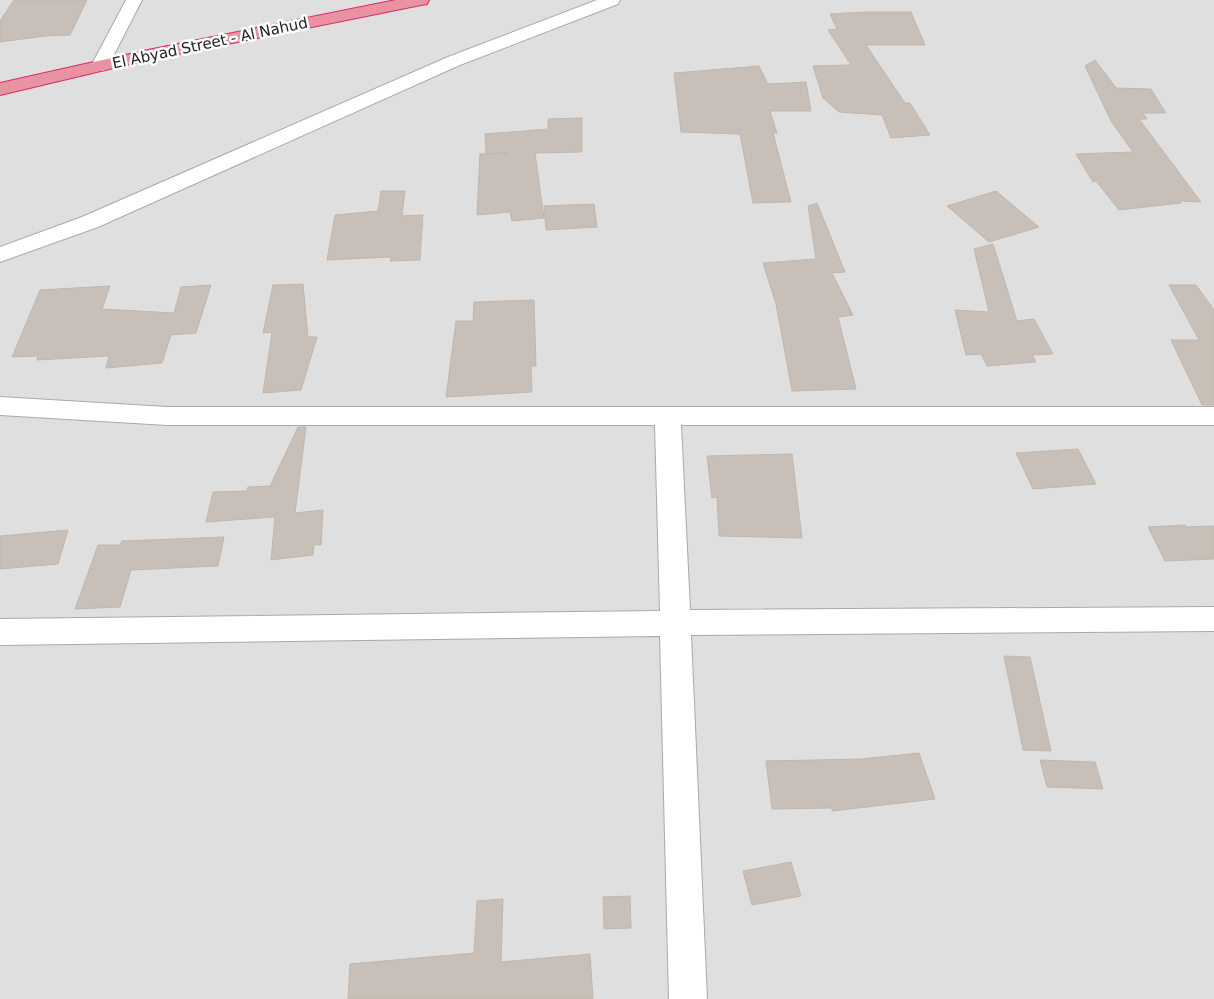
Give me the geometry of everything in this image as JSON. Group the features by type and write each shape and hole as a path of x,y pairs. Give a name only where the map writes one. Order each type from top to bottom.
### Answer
{"highway":[{"name":"El Abyad Street - Al Nahud","path":"0,89 100,66 421,0"}],"street":[{"path":"100,66 134,0"},
{"path":"0,254 90,222 454,61 612,0"},
{"path":"0,406 167,416 1214,416"},
{"path":"668,416 688,999"},
{"path":"0,632 675,623 1214,619"}],"shaded area":[{"path":"0,0 1214,0 1214,999 0,999"}],"building":[{"path":"14,0 87,0 70,35 0,42 0,21"},
{"path":"911,12 925,45 866,45 905,103 910,103 930,135 891,138 882,115 839,112 823,98 813,66 851,65 828,30 837,29 830,14"},
{"path":"1095,60 1116,88 1151,89 1166,113 1143,113 1147,119 1139,119 1201,202 1180,201 1181,203 1119,210 1096,181 1093,182 1076,154 1133,152 1111,121 1085,66"},
{"path":"759,66 768,84 806,82 811,111 770,111 777,133 773,133 791,202 753,203 740,134 681,132 674,73"},
{"path":"582,118 582,152 535,153 544,218 512,221 510,212 477,215 480,154 486,154 485,134 548,129 548,119"},
{"path":"381,191 405,191 402,216 423,215 420,260 390,261 391,257 327,260 335,215 378,211"},
{"path":"996,191 1039,227 989,242 947,206"},
{"path":"817,203 845,272 832,273 853,315 838,317 856,389 792,391 776,304 763,263 816,259 808,206"},
{"path":"594,204 597,227 546,230 544,206"},
{"path":"993,244 1017,321 1034,319 1053,354 1032,355 1036,362 987,366 981,354 966,355 955,310 989,312 974,249"},
{"path":"303,284 308,337 317,337 301,390 263,393 272,332 263,333 273,285"},
{"path":"211,285 196,333 171,335 162,363 106,368 109,356 37,360 38,356 12,357 40,290 110,286 102,309 174,313 181,287"},
{"path":"1169,285 1196,285 1214,310 1214,405 1202,405 1171,340 1199,340"},
{"path":"534,300 536,366 531,366 532,392 446,397 456,321 473,321 474,302"},
{"path":"298,427 306,427 295,513 323,510 321,545 314,545 313,555 271,560 275,517 206,522 213,492 247,491 248,487 270,486"},
{"path":"1078,449 1096,484 1033,489 1016,453"},
{"path":"792,454 802,538 719,536 717,497 712,498 707,456"},
{"path":"1185,525 1186,527 1214,526 1214,559 1165,561 1148,527"},
{"path":"68,530 58,564 0,569 0,536"},
{"path":"224,537 218,566 131,570 120,607 75,609 98,545 120,545 122,541"},
{"path":"1004,656 1030,657 1051,751 1023,750"},
{"path":"919,753 935,799 832,811 832,808 772,809 766,761 861,759"},
{"path":"1040,760 1095,762 1103,789 1047,787"},
{"path":"791,862 801,896 752,905 743,871"},
{"path":"630,896 631,928 604,929 603,897"},
{"path":"503,899 501,962 590,954 593,999 348,999 350,964 474,953 477,901"}]}
